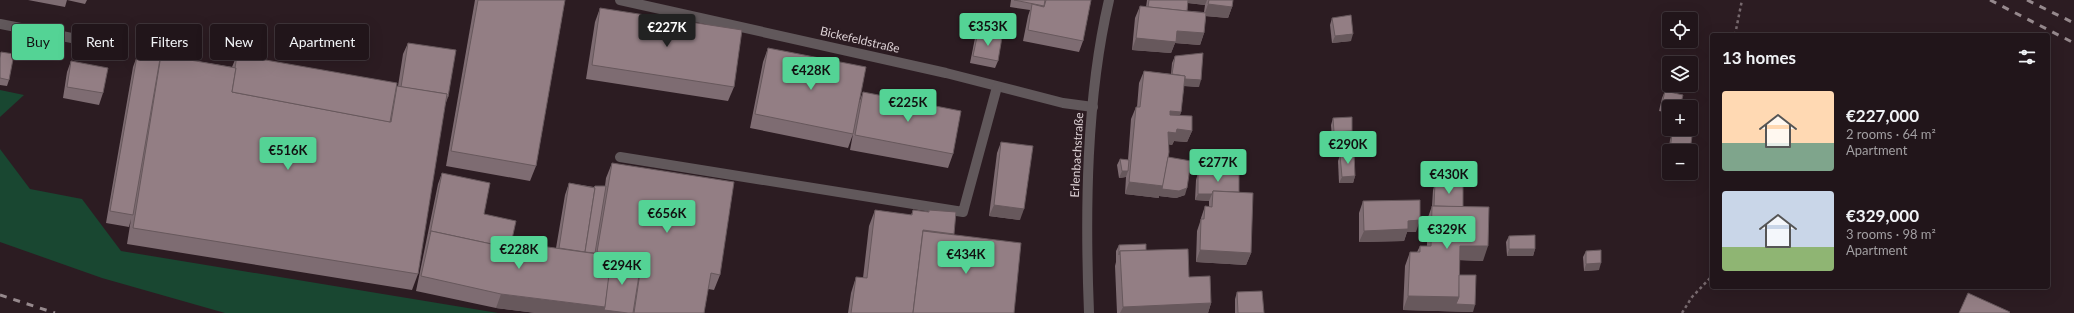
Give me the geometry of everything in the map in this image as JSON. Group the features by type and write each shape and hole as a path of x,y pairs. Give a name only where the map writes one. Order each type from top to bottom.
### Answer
{"street":[{"name":"Bickefeldstraße","path":"620,0 938,71 1063,103 1093,107"},
{"name":"Erlenbachstraße","path":"1089,313 1086,245 1093,107 1098,60 1108,0"},
{"path":"0,24 72,38"},
{"path":"620,157 963,212 997,86"}],"path":[{"path":"1735,33 1742,0"},
{"path":"1682,313 1692,297 1710,278"}],"green space":[{"path":"0,90 24,95 0,117"},
{"path":"0,149 30,189 82,199 121,251 498,313 225,313 102,278 0,242"}],"building":[{"path":"478,0 565,0 536,166 451,151"},
{"path":"1014,0 1045,0 1044,6"},
{"path":"1046,0 1091,0 1083,41 1028,30 1032,4 1044,7"},
{"path":"1149,0 1188,0 1187,11 1148,7"},
{"path":"1209,0 1233,0 1232,7 1208,4"},
{"path":"1140,6 1206,13 1204,33 1177,31 1176,42 1136,38"},
{"path":"600,8 742,30 734,87 592,65"},
{"path":"1351,15 1353,34 1335,36 1332,18"},
{"path":"978,32 1002,37 998,61 973,56"},
{"path":"408,43 456,50 448,97 446,97 447,94 401,87"},
{"path":"768,48 866,67 853,134 755,114"},
{"path":"1,52 12,54 13,60 9,80 0,78"},
{"path":"1203,53 1201,80 1185,79 1185,76 1172,74 1175,56"},
{"path":"136,60 160,60 133,215 110,211"},
{"path":"160,60 190,60 236,68 232,92 391,122 397,86 447,94 418,274 133,228"},
{"path":"236,60 266,60 397,83 390,122 232,92"},
{"path":"71,61 108,68 103,93 67,87"},
{"path":"1144,71 1185,76 1181,112 1170,111 1170,115 1192,116 1192,131 1177,129 1176,133 1168,132 1169,152 1163,186 1129,182 1136,107 1140,107"},
{"path":"863,92 961,111 953,154 855,135"},
{"path":"1665,92 1683,95 1682,100 1663,100"},
{"path":"1352,117 1352,131 1334,132 1333,118"},
{"path":"1672,136 1692,136 1691,144 1671,144"},
{"path":"1001,142 1033,146 1024,209 994,205"},
{"path":"1354,154 1355,176 1342,177 1340,155"},
{"path":"1168,157 1191,161 1187,188 1179,191 1162,189"},
{"path":"1120,159 1129,160 1128,171 1122,171"},
{"path":"612,163 734,182 720,275 711,273 704,313 634,313 642,259 597,252"},
{"path":"442,173 490,183 484,214 516,221 510,248 431,231 430,234"},
{"path":"1198,173 1239,175 1239,192 1213,191 1212,194 1198,194"},
{"path":"569,183 595,188 585,252 559,248"},
{"path":"1435,183 1463,184 1463,207 1434,206"},
{"path":"595,186 606,186 595,253 585,252"},
{"path":"1213,191 1253,193 1251,253 1200,250 1201,219 1204,219 1205,206 1212,207"},
{"path":"1420,200 1420,220 1408,221 1408,229 1364,231 1363,201"},
{"path":"1432,206 1489,207 1488,246 1460,246 1459,297 1408,296 1410,252 1420,252 1420,246 1431,246"},
{"path":"875,210 912,215 913,210 929,212 929,210 956,212 954,234 923,230 913,313 851,313 856,277 867,278"},
{"path":"431,231 510,248 512,242 612,256 605,307 501,294 421,276"},
{"path":"923,231 1021,243 1014,313 913,313"},
{"path":"1535,235 1535,249 1509,249 1509,236"},
{"path":"1146,244 1146,250 1120,251 1119,255 1119,245"},
{"path":"1188,249 1189,277 1210,276 1211,303 1123,307 1120,251"},
{"path":"1601,250 1601,263 1586,264 1586,251"},
{"path":"611,258 641,263 633,313 604,310"},
{"path":"1459,275 1476,275 1475,305 1456,304 1459,297"},
{"path":"1262,291 1264,313 1238,313 1237,292"},
{"path":"1968,293 2010,312 1959,313"}],"railway":[{"path":"1990,0 2074,43"},
{"path":"2027,0 2074,23"},
{"path":"0,295 55,313"}]}
